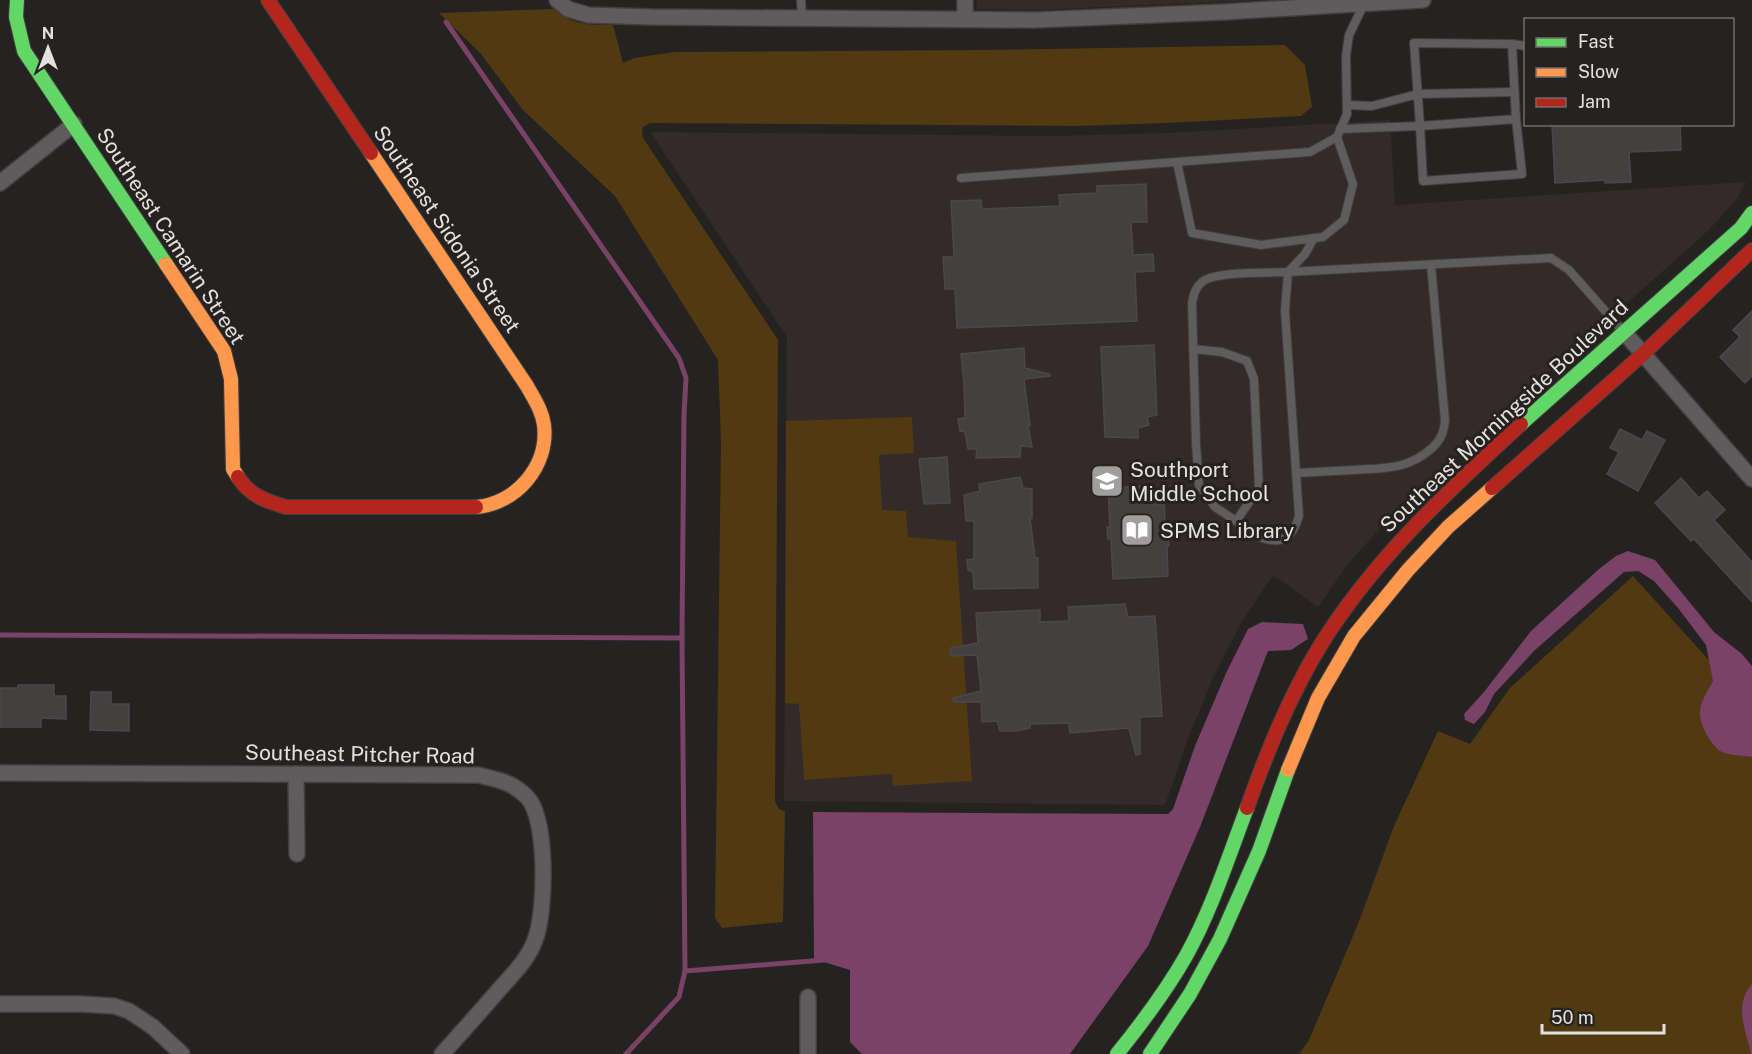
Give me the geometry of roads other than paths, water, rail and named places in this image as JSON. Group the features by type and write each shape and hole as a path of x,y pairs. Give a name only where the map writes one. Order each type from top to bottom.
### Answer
{"street":[{"name":"Southeast Camarin Street","path":"16,0 16,17 24,51 224,351 231,379 233,469 245,488 262,500"},
{"name":"Southeast Sidonia Street","path":"262,500 286,507 463,508 492,504 518,491 532,475 540,456 544,434 541,411 527,386 268,0"},
{"path":"557,0 568,9 588,15 1034,20 1420,0"},
{"path":"965,0 965,18"},
{"path":"0,183 74,124"},
{"name":"Southeast Morningside Boulevard","path":"1117,1054 1152,1011 1202,923 1274,734 1306,668 1354,596 1389,553 1429,511 1623,331 1741,228 1752,213"},
{"name":"Southeast Morningside Boulevard","path":"1150,1054 1190,994 1220,939 1254,862 1283,782 1318,698 1354,636 1408,570 1448,527 1643,354 1752,250"},
{"path":"1623,331 1752,479"},
{"path":"1429,511 1448,527"},
{"path":"1274,734 1299,742"},
{"name":"Southeast Pitcher Road","path":"0,772 478,775 508,782 529,798 539,824 542,854 542,914 535,941 523,963 442,1054"},
{"path":"296,774 297,854"},
{"path":"1170,981 1190,994"},
{"path":"808,997 808,1054"},
{"path":"0,1004 114,1006 129,1011 153,1027 182,1054"}],"lane":[{"path":"801,0 802,18"},
{"path":"1177,162 1192,233 1261,245 1323,237 1344,220 1353,184 1339,133 1347,114 1346,56 1349,35 1364,2"},
{"path":"1512,44 1522,174 1423,181 1414,43 1512,44 1524,46"},
{"path":"1347,105 1372,106 1418,94 1514,92"},
{"path":"961,178 1310,152 1339,133 1516,119"},
{"path":"1314,238 1305,254 1288,272 1285,312 1299,516 1296,526 1285,538 1269,541 1215,507 1199,485 1192,303 1195,290 1204,280 1215,276 1288,272 1431,265 1551,258 1569,270 1623,331"},
{"path":"1297,473 1396,467 1423,457 1441,438 1445,420 1431,265"},
{"path":"1193,349 1222,352 1247,361 1254,379 1259,489 1236,521"}],"waterway":[{"path":"446,22 679,358 686,378 682,638 685,971 679,997 626,1054"},
{"path":"0,635 682,638"},
{"path":"685,971 824,960"}],"place":[{"name":"Southport Middle School","path":"1107,481"},
{"name":"SPMS Library","path":"1137,530"}]}
